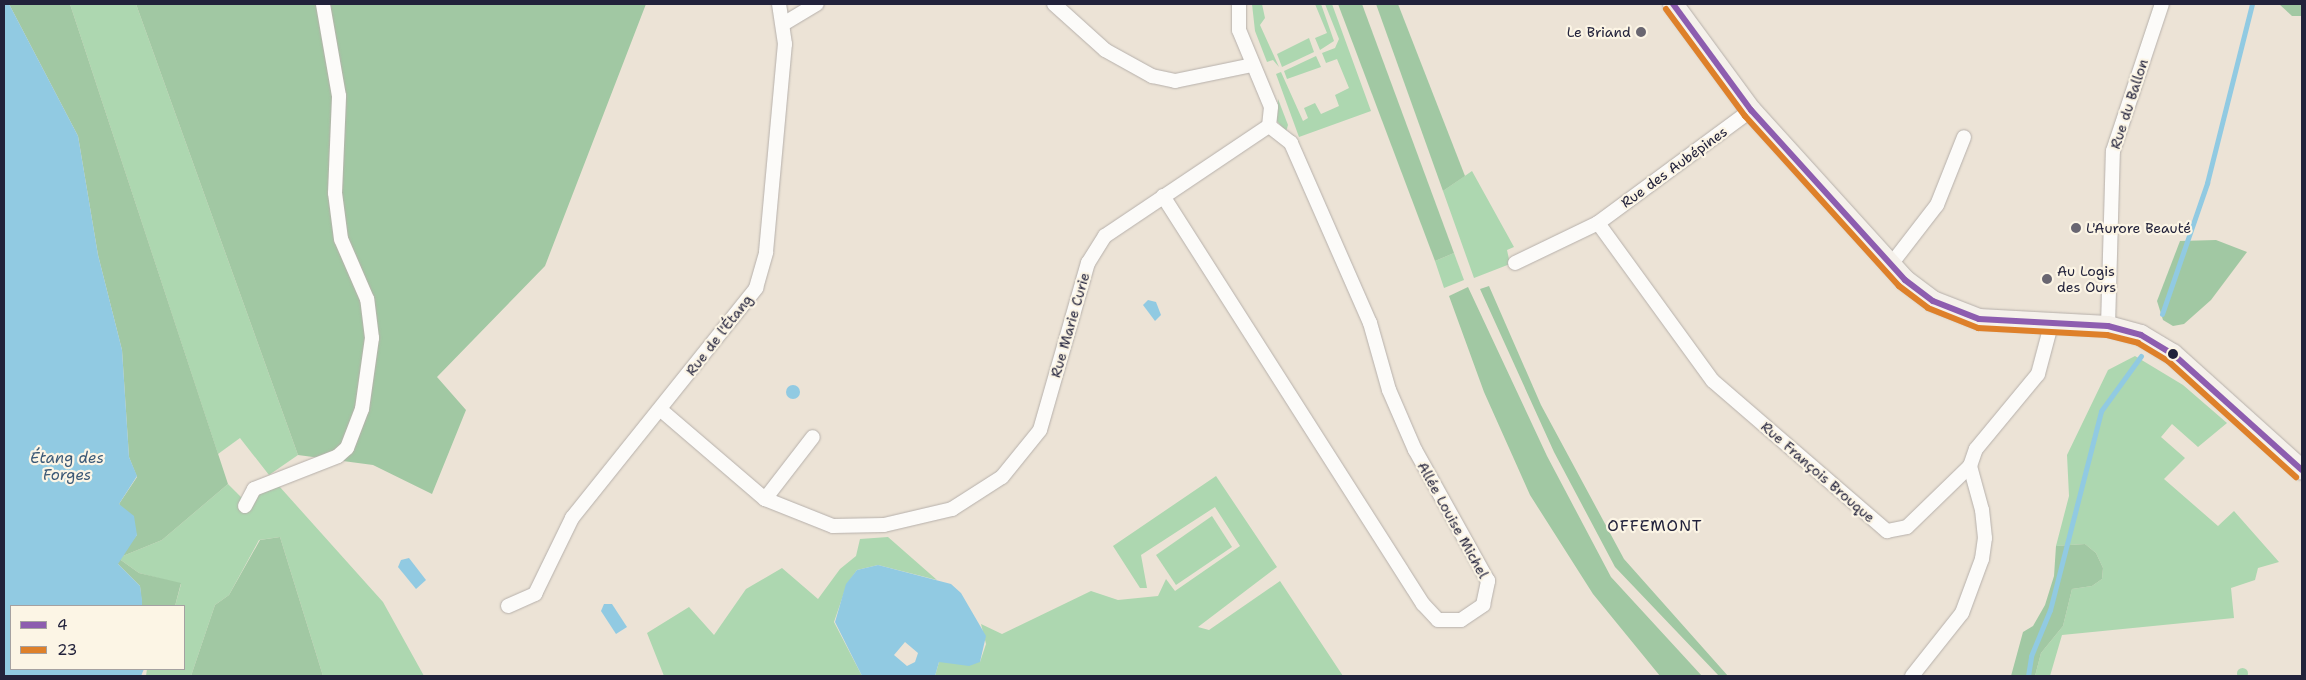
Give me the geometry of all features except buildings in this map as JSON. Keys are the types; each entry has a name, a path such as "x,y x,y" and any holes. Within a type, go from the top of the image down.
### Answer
{"street":[{"path":"245,506 254,489 285,474 320,466 347,448 365,391 372,338 367,299 341,239 335,193 339,96 322,4"},
{"name":"Rue de l'Étang","path":"508,606 535,594 572,518 756,288 766,252 785,23 779,4"},
{"path":"785,23 817,4"},
{"path":"1054,4 1105,50 1152,76 1175,81 1252,65"},
{"path":"1238,4 1239,30 1271,107 1269,126"},
{"path":"1674,4 1751,110 1889,267 1955,311 1979,319 2051,325 2108,326 2140,335 2173,354 2302,470"},
{"name":"Rue du Ballon","path":"2108,326 2113,151 2162,4"},
{"name":"Rue des Aubépines","path":"1515,264 1598,223 1751,110"},
{"name":"Rue Marie Curie","path":"660,410 765,499 833,526 884,526 952,509 1002,477 1040,430 1088,262 1105,236 1269,126"},
{"name":"Allée Louise Michel","path":"1163,196 1423,604 1438,620 1461,620 1483,605 1488,581 1415,450 1389,390 1370,323 1291,143 1269,126"},
{"path":"1889,267 1937,205 1964,137"},
{"name":"Rue François Brouque","path":"1598,223 1713,381 1887,531 1907,527 1970,466 1976,449 2038,374 2051,325"},
{"path":"765,499 813,437"},
{"path":"1912,676 1962,613 1982,559 1982,510 1970,466"}],"green space":[{"path":"9,4 70,4 228,484 162,540 118,558 137,535 119,504 137,477 129,457 122,350 98,255 78,136"},
{"path":"70,4 136,4 298,455 269,475 240,438 218,454"},
{"path":"136,4 646,4 545,266 437,377 466,410 432,494 373,465 298,455"},
{"path":"1252,4 1262,4 1265,18 1260,25 1279,67 1273,60 1267,62 1255,31"},
{"path":"1315,4 1321,4 1334,41 1320,50 1315,38 1327,33"},
{"path":"1325,4 1332,4 1371,111 1299,137 1276,74 1281,72 1303,121 1308,118 1304,108 1315,103 1321,114 1339,106 1335,95 1349,88 1337,59 1326,63 1322,53 1335,48 1339,39"},
{"path":"1338,4 1362,4 1454,253 1435,261"},
{"path":"1376,4 1398,4 1465,176 1443,191"},
{"path":"2279,4 2302,4 2302,16 2292,16"},
{"path":"1309,38 1314,52 1282,67 1277,54"},
{"path":"1316,56 1321,67 1287,79 1284,71"},
{"path":"1278,99 1288,125 1286,132 1277,121"},
{"path":"1472,171 1514,247 1507,250 1510,264 1474,278 1443,191"},
{"path":"2216,240 2247,252 2211,300 2184,324 2173,326 2163,320 2157,301 2180,241"},
{"path":"1454,253 1464,280 1444,288 1435,261"},
{"path":"1489,286 1541,405 1624,559 1728,676 1719,676 1615,567 1554,452 1480,289"},
{"path":"1468,287 1547,456 1611,577 1702,676 1660,676 1593,594 1530,495 1484,392 1449,296"},
{"path":"2135,356 2183,385 2227,423 2198,447 2172,424 2161,437 2185,458 2164,479 2218,526 2234,511 2279,562 2258,568 2255,580 2231,588 2234,618 2062,635 2050,676 2035,676 2041,653 2063,626 2072,589 2092,586 2102,579 2103,568 2096,553 2085,544 2056,546 2069,496 2067,455 2108,370"},
{"path":"1216,476 1277,567 1198,627 1209,630 1280,581 1343,676 935,676 939,662 980,662 986,644 981,624 1002,634 1091,591 1118,600 1158,596 1166,579 1175,591 1240,546 1215,507 1141,555 1147,588 1140,588 1113,546"},
{"path":"228,484 241,497 279,486 383,602 424,676 323,676 280,537 259,540 229,595 215,605 191,676 146,676 147,670 185,670 185,605 175,605 181,584 139,573 118,558 162,540"},
{"path":"1212,516 1232,547 1176,585 1156,555"},
{"path":"280,537 323,676 191,676 215,605 229,595 260,540"},
{"path":"888,537 937,580 878,565 857,570 847,584 834,622 862,676 664,676 647,633 689,607 714,635 746,589 782,568 818,599 840,569 856,556 860,539"},
{"path":"2085,544 2096,553 2103,568 2102,579 2092,586 2072,589 2063,626 2041,653 2035,676 2011,676 2023,632 2033,626 2045,605 2054,576 2056,546"},
{"path":"118,558 139,573 181,583 175,605 142,605 140,586 118,564"},
{"path":"2242,667 2248,673 2242,679 2236,673"}],"water":[{"name":"Étang des Forges","path":"4,4 9,4 78,136 98,255 122,350 129,457 137,476 119,504 134,516 137,535 118,564 140,586 142,600 142,605 10,605 10,670 144,670 141,676 4,676"},
{"path":"1148,300 1156,302 1161,315 1155,321 1143,305"},
{"path":"790,385 796,385 800,392 796,399 790,399 786,395 786,389"},
{"path":"409,558 426,580 416,589 398,567 401,560"},
{"path":"878,565 951,584 961,593 986,636 980,662 969,666 939,662 935,676 862,676 835,622 846,584 857,570","holes":["905,642 918,653 915,662 907,666 894,655"]},
{"path":"604,604 612,604 627,627 616,634 601,611"}],"waterway":[{"path":"2162,314 2207,183 2252,4"},
{"path":"2028,676 2031,656 2050,610 2101,411 2141,356"}],"transit line":[{"name":"4","path":"1673,4 1751,110 1905,280 1933,301 1979,319 2108,326 2141,335 2173,354 2302,470"},
{"name":"23","path":"1666,9 1745,116 1899,286 1928,308 1978,328 2107,335 2138,343 2168,361 2296,477"}],"place":[{"name":"Le Briand","path":"1641,32"},
{"name":"L'Aurore Beauté","path":"2076,228"},
{"name":"Au Logis des Ours","path":"2047,279"}],"district":[{"name":"OFFEMONT","path":"1655,526"}]}
